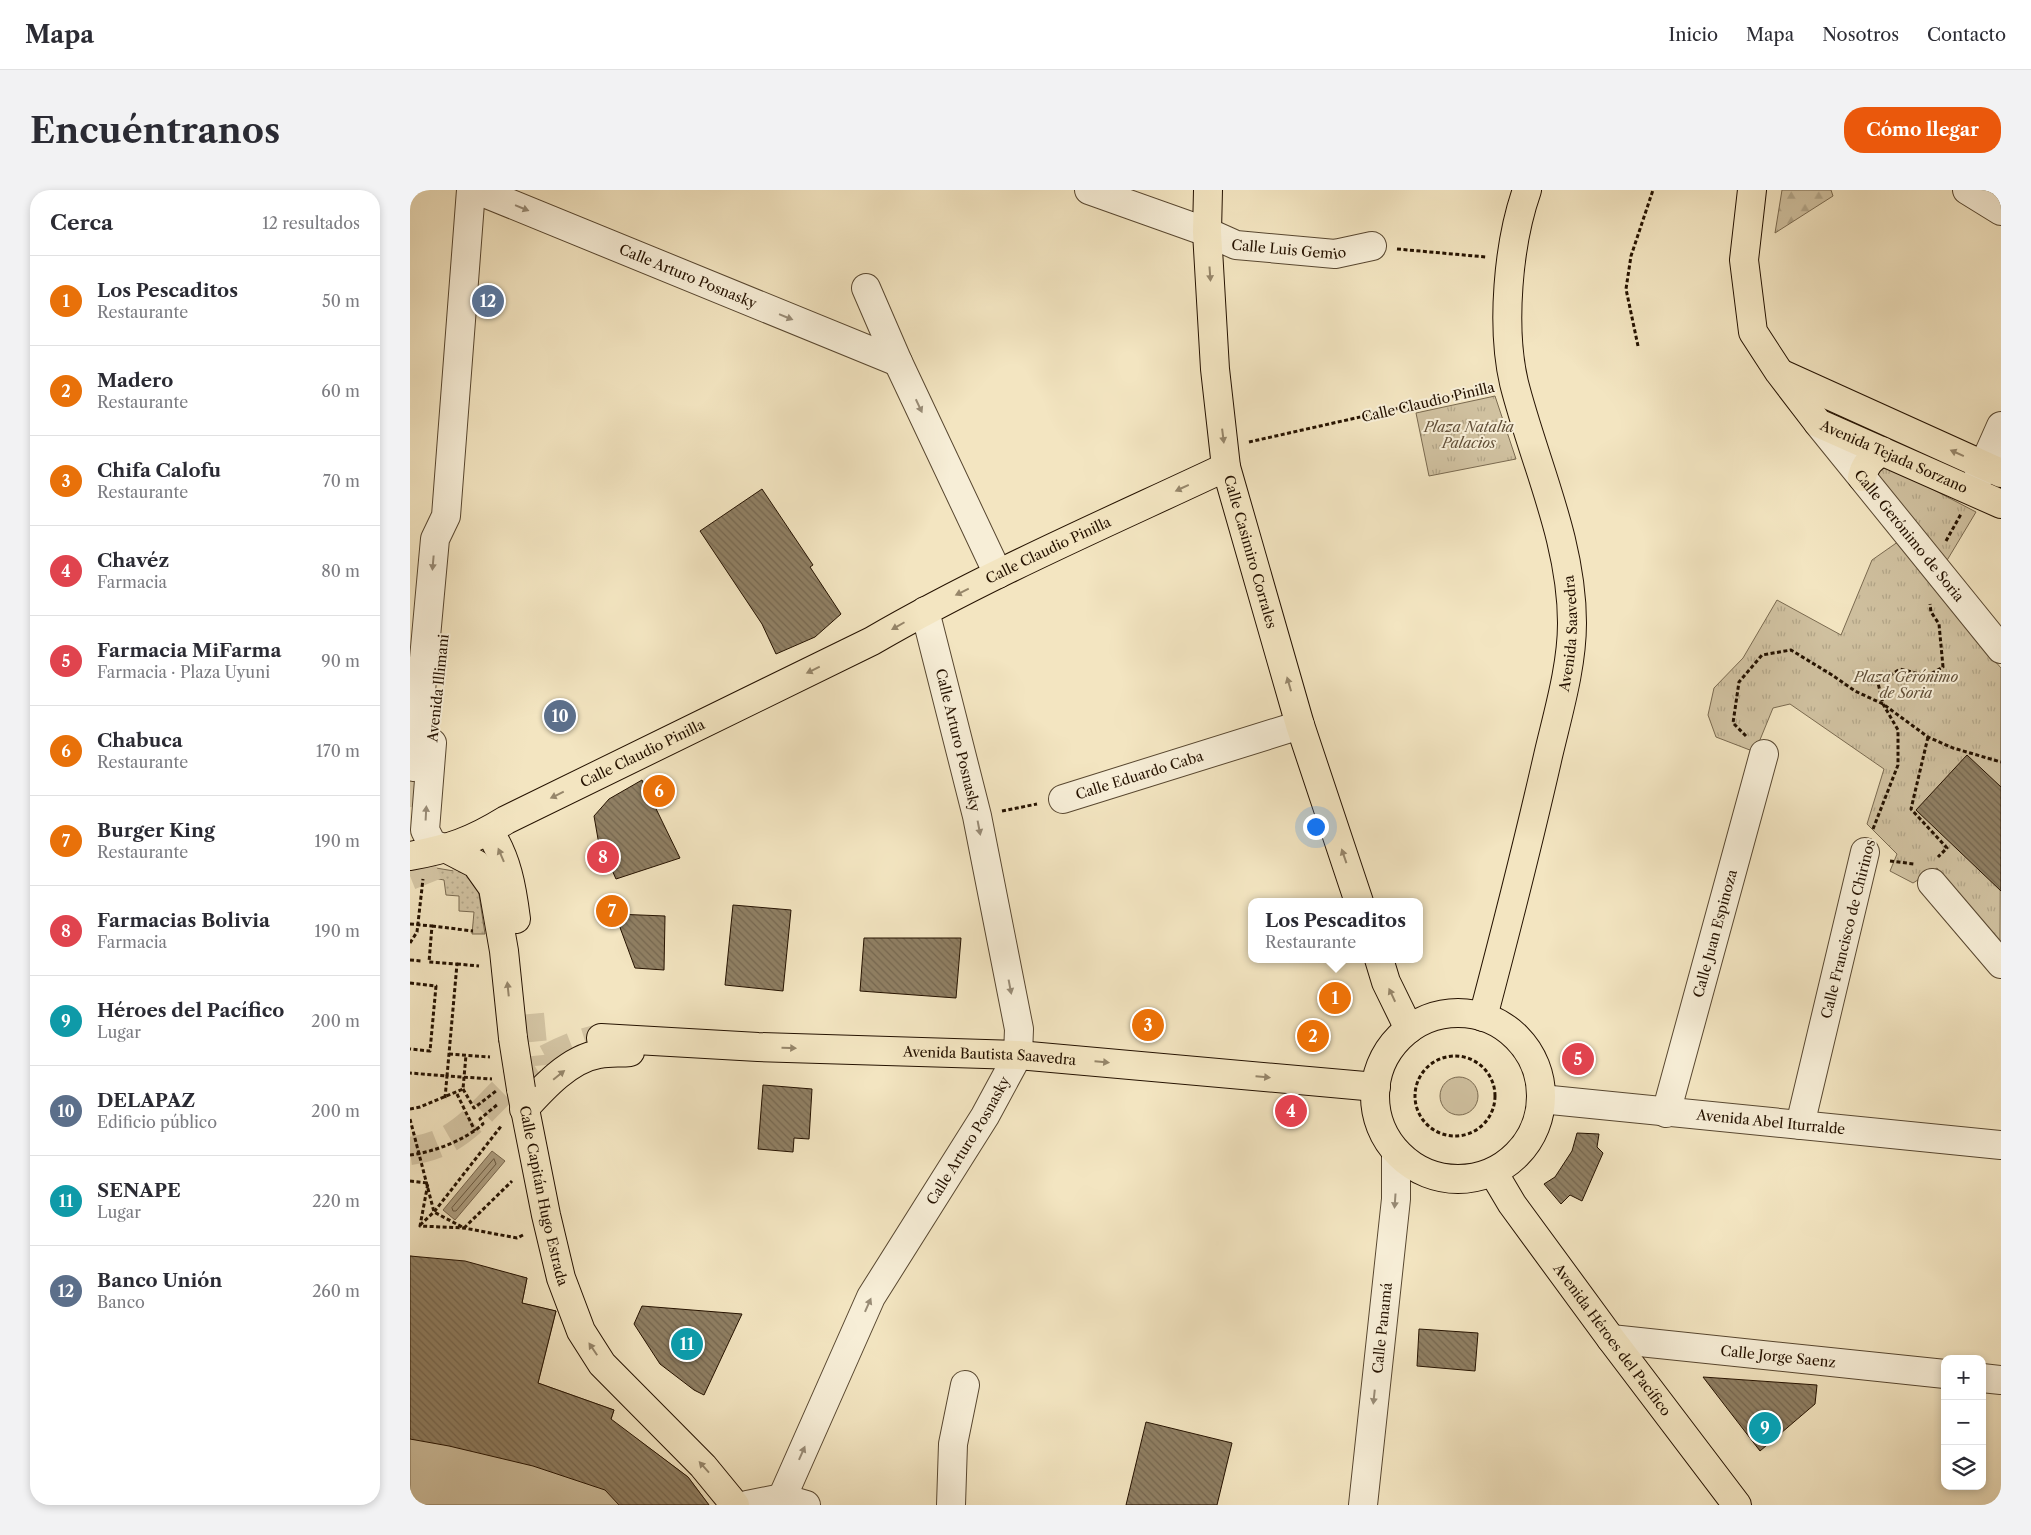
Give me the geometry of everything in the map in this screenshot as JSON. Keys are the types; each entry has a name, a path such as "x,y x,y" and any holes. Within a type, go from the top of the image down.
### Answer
{"main road":[{"name":"Calle Casimiro Corrales","path":"1208,190 1207,232 1215,369 1225,457 1300,725 1358,898"},
{"name":"Avenida Saavedra","path":"1483,1017 1528,842 1562,697 1572,623 1568,571 1546,486 1514,382 1509,340 1510,259 1517,218 1527,190"},
{"name":"Avenida Tejada Sorzano","path":"1752,190 1744,260 1753,332 1779,372 1818,423 1853,458 1882,451 2001,504"},
{"name":"Avenida Tejada Sorzano","path":"1779,372 1992,469"},
{"path":"1853,458 1857,425 1863,419 1874,415"},
{"name":"Calle Claudio Pinilla","path":"417,863 489,831 506,820 872,641 925,611 1225,457"},
{"name":"Calle Claudio Pinilla","path":"846,661 872,641"},
{"path":"489,831 503,858 511,880 530,1014"},
{"name":"Calle Capitán Hugo Estrada","path":"448,849 476,864 493,888 504,950 513,1038 517,1106 561,1278 581,1331 602,1364 703,1466 735,1505"},
{"path":"1380,963 1386,982 1409,1029"},
{"path":"1464,1013 1483,1017 1506,1028 1524,1046 1536,1069 1541,1100 1536,1123 1526,1144 1506,1164 1494,1172 1467,1179 1437,1177 1408,1163 1396,1152 1381,1127 1376,1108 1376,1087 1387,1053 1409,1029 1425,1020 1444,1014 1464,1013"},
{"name":"Avenida Bautista Saavedra","path":"601,1038 758,1047 1018,1055 1376,1087"},
{"path":"517,1106 576,1063 598,1054 642,1051 735,1058 758,1047"},
{"name":"Avenida Héroes del Pacífico","path":"1494,1172 1512,1204 1611,1339 1738,1505"}],"street":[{"name":"Avenida Illimani","path":"414,767 435,539 446,516 471,190"},
{"name":"Calle Arturo Posnasky","path":"477,190 898,362"},
{"name":"Calle Luis Gemio","path":"1089,190 1207,232 1237,229 1336,236 1372,246"},
{"path":"1967,190 2001,211"},
{"path":"866,288 898,362 998,574"},
{"path":"1972,491 1992,469 2001,426"},
{"name":"Calle Gerónimo de Soria","path":"1853,458 1933,567 2001,649"},
{"name":"Avenida Illimani","path":"446,516 454,541 430,762 425,830 432,844 448,849"},
{"name":"Calle Arturo Posnasky","path":"794,1501 871,1297 985,1116 1018,1055 1019,1029 977,816 925,611"},
{"name":"Calle Eduardo Caba","path":"1062,799 1300,725"},
{"name":"Calle Juan Espinoza","path":"1666,1113 1764,754"},
{"name":"Calle Francisco de Chirinos","path":"1800,1125 1865,852"},
{"path":"1928,869 2001,964"},
{"name":"Avenida Abel Iturralde","path":"1541,1100 2001,1145"},
{"name":"Calle Panamá","path":"1363,1505 1396,1199 1396,1152"},
{"name":"Calle Jorge Saenz","path":"1611,1339 1941,1374"},
{"path":"1986,1378 2001,1380"},
{"path":"951,1505 953,1444 965,1385"},
{"path":"748,1505 794,1501"}],"path":[{"path":"1638,346 1626,289 1632,256 1653,190"},
{"path":"1372,246 1510,259"},
{"name":"Calle Claudio Pinilla","path":"1225,457 1514,382"},
{"name":"Calle Francisco de Chirinos","path":"1865,852 1898,765 1898,730 1883,704 1878,683 1900,669 1927,676 1943,667 1939,624 1931,612 1930,593 1933,567 1972,491"},
{"path":"1764,754 1733,723 1739,682 1762,655 1791,650 1832,674 1855,691 1883,704 1928,738 1953,748 2001,762"},
{"path":"1910,865 1928,869 1947,848 1911,809 1928,738"},
{"name":"Calle Eduardo Caba","path":"977,816 1062,799"},
{"path":"410,943 418,932 417,863"},
{"path":"410,924 475,932"},
{"path":"432,926 429,962 488,967"},
{"path":"410,960 421,961"},
{"path":"445,1098 457,964"},
{"path":"410,983 436,986 430,1051 410,1049"},
{"path":"410,1154 420,1154 475,1131 483,1124 480,1119 498,1104 497,1090 474,1108 463,1089 466,1056"},
{"path":"1448,1057 1470,1059 1484,1070 1493,1084 1493,1108 1488,1119 1479,1128 1468,1134 1444,1135 1433,1130 1418,1111 1416,1087 1428,1067 1437,1061 1448,1057"},
{"path":"410,1073 493,1079"},
{"path":"410,1109 456,1094 463,1089"},
{"path":"456,1094 475,1131"},
{"path":"420,1226 434,1212 517,1106"},
{"path":"410,1119 434,1212"},
{"path":"464,1228 514,1180"},
{"path":"410,1181 428,1183"},
{"path":"420,1226 428,1183"},
{"path":"434,1212 464,1228"},
{"path":"420,1226 464,1228 517,1238 524,1234"}],"green space":[{"path":"1782,190 1831,190 1833,196 1775,233"},
{"name":"Plaza Natalia Palacios","path":"1495,396 1516,459 1429,476 1416,413"},
{"path":"1884,467 1892,468 1976,512 1943,567 1876,474"},
{"name":"Plaza Gerónimo de Soria","path":"1902,539 1967,629 2001,668 2000,944 1937,868 1913,883 1890,871 1897,854 1867,824 1884,769 1790,704 1773,708 1755,752 1716,737 1708,715 1714,688 1743,658 1777,600 1841,635 1872,560"},
{"path":"430,867 466,873 478,888 485,934 472,934 474,912 459,911 459,896 446,895 444,880 413,874"},
{"path":"1459,1077 1473,1082 1478,1096 1473,1110 1459,1115 1445,1110 1440,1096 1445,1082"},
{"path":"410,1256 527,1278 522,1303 556,1311 538,1383 614,1410 609,1426 637,1439 688,1477 709,1505 410,1505"}],"water":[{"path":"492,1151 505,1161 455,1220 443,1210"}],"building":[{"path":"762,489 813,565 810,567 841,614 815,637 776,654 762,624 700,531"},
{"path":"1967,755 2001,787 2001,891 1916,810"},
{"path":"642,780 680,858 616,879 598,839 594,816 609,799"},
{"path":"733,905 791,910 783,991 725,985"},
{"path":"615,914 665,916 664,970 635,968"},
{"path":"864,938 961,938 956,998 860,991"},
{"path":"763,1085 812,1089 809,1139 794,1138 793,1152 758,1149"},
{"path":"1577,1133 1599,1134 1597,1147 1603,1153 1582,1201 1570,1195 1561,1204 1544,1184 1555,1177 1572,1151"},
{"path":"410,1256 465,1261 527,1278 522,1303 556,1311 538,1383 614,1410 611,1419 688,1477 709,1505 619,1505 605,1490 533,1466 449,1446 410,1439"},
{"path":"642,1306 742,1314 704,1395 694,1390 660,1364 634,1324"},
{"path":"1419,1329 1478,1333 1475,1371 1417,1366"},
{"path":"1703,1377 1817,1385 1815,1404 1760,1451"},
{"path":"1146,1422 1232,1443 1217,1505 1126,1505"}],"tunnel":[{"path":"410,807 414,767"},
{"path":"410,876 475,850"},
{"path":"530,1014 535,1066"},
{"path":"410,1151 429,1147 458,1133 518,1077 546,1058 580,1043 601,1038"}],"place":[{"name":"Banco Unión","path":"488,301"},
{"name":"DELAPAZ","path":"560,716"},
{"name":"Chabuca","path":"659,791"},
{"name":"Farmacias Bolivia","path":"603,857"},
{"name":"Burger King","path":"612,911"},
{"name":"Los Pescaditos","path":"1335,998"},
{"name":"Chifa Calofu","path":"1148,1025"},
{"name":"Madero","path":"1313,1036"},
{"name":"Farmacia MiFarma","path":"1578,1059"},
{"name":"Chavéz","path":"1291,1111"},
{"name":"SENAPE","path":"687,1344"},
{"name":"Héroes del Pacífico","path":"1765,1428"}]}
